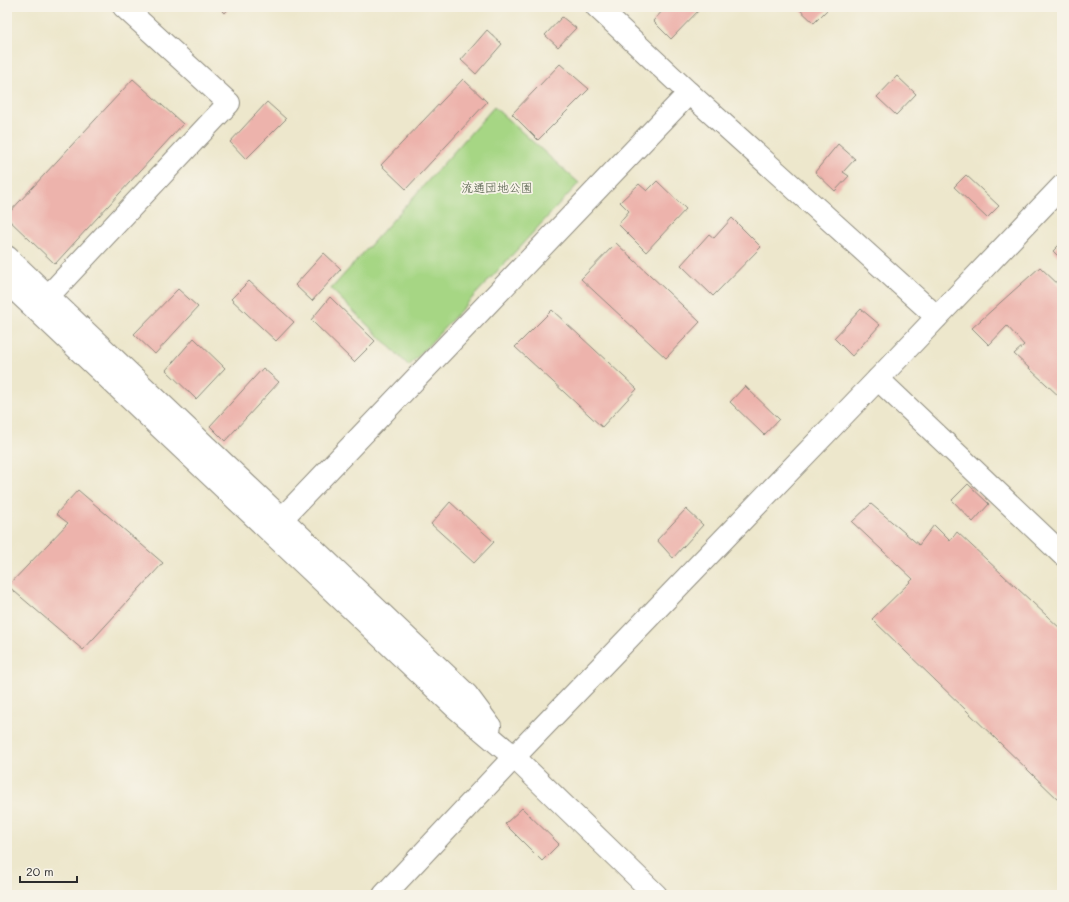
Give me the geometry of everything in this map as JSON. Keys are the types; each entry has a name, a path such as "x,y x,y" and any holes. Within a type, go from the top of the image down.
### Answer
{"street":[{"path":"42,303 230,103 124,7"},
{"path":"597,7 937,317"},
{"path":"276,525 689,92"},
{"path":"384,895 514,757 1062,186"},
{"path":"7,257 42,303 276,525 455,707 514,757 656,895"},
{"path":"7,282 42,303"},
{"path":"878,379 1062,554"}],"green space":[{"name":"流通団地公園","path":"494,107 579,183 409,366 331,289"}],"building":[{"path":"219,7 230,7 225,13"},
{"path":"666,7 702,7 671,39 653,21"},
{"path":"797,7 830,7 814,23"},
{"path":"562,17 576,28 558,47 545,35"},
{"path":"487,30 502,44 476,74 461,60"},
{"path":"560,64 589,89 538,140 512,114"},
{"path":"897,76 916,94 896,115 877,97"},
{"path":"133,79 183,124 55,264 7,218 7,215"},
{"path":"463,79 487,102 406,189 381,165"},
{"path":"267,102 286,119 246,159 230,142"},
{"path":"838,144 855,159 843,172 849,176 835,191 815,172"},
{"path":"966,175 999,206 987,218 954,187"},
{"path":"657,181 686,209 646,252 618,224 629,211 620,202 639,184 647,191"},
{"path":"732,218 761,247 713,296 681,265 709,234 714,238"},
{"path":"1062,242 1062,260 1053,251"},
{"path":"616,243 700,322 666,358 581,279"},
{"path":"324,253 341,269 312,301 295,285"},
{"path":"1040,267 1062,288 1062,399 1014,354 1024,345 1007,326 989,345 972,328"},
{"path":"249,281 294,322 276,341 231,299"},
{"path":"178,289 198,307 155,354 134,334"},
{"path":"330,297 375,341 354,362 311,320"},
{"path":"861,309 880,325 852,356 834,338"},
{"path":"552,310 637,389 602,427 515,347"},
{"path":"194,338 225,368 196,399 166,370"},
{"path":"263,368 279,382 225,441 210,426"},
{"path":"745,386 779,419 764,435 730,402"},
{"path":"968,484 989,504 973,522 952,500"},
{"path":"78,490 163,563 83,650 8,586 68,523 56,514"},
{"path":"450,502 494,542 474,563 431,524"},
{"path":"871,504 919,545 934,525 950,541 957,532 1062,630 1062,803 872,619 913,579 852,522"},
{"path":"686,509 703,525 673,558 657,540"},
{"path":"522,808 559,844 542,861 505,824"}]}
